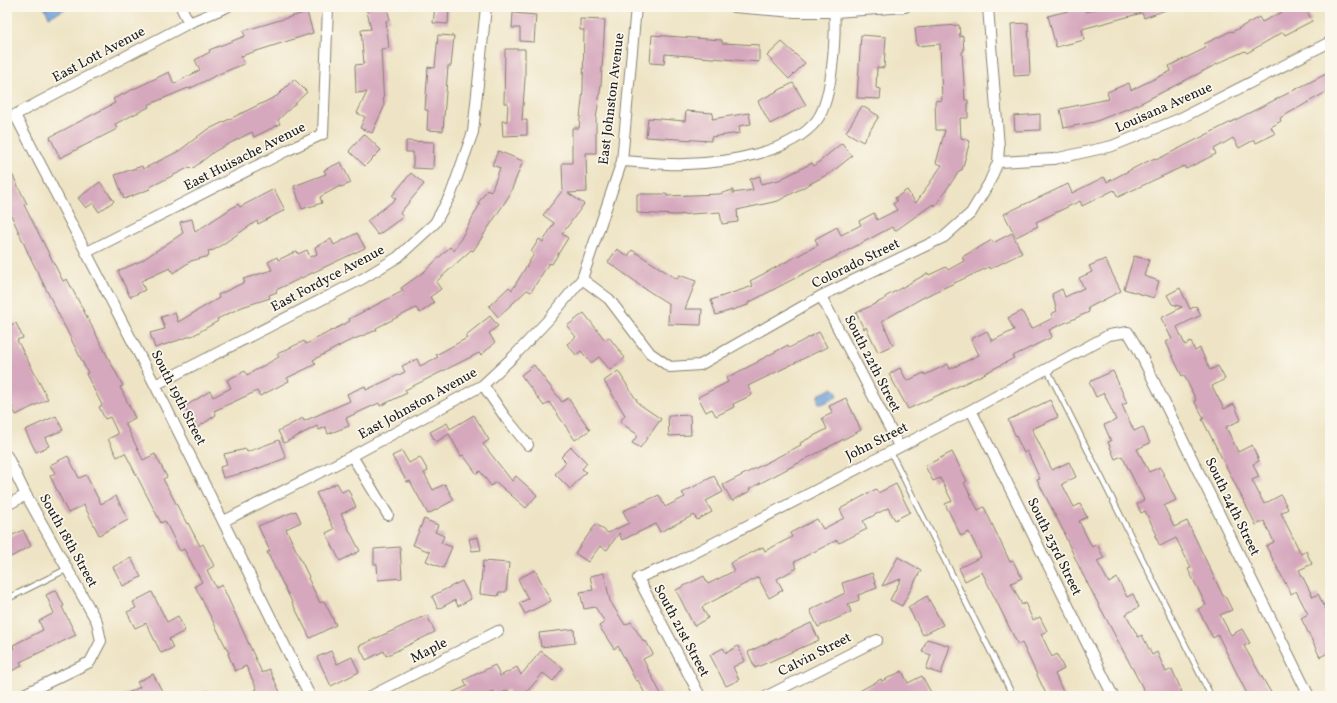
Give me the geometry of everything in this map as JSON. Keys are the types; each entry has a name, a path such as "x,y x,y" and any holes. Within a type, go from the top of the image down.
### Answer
{"street":[{"path":"181,7 189,23"},
{"name":"East Lott Avenue","path":"11,117 189,23 227,7"},
{"name":"East Huisache Avenue","path":"87,252 286,150 323,134 328,7"},
{"name":"East Fordyce Avenue","path":"155,385 362,280 398,257 435,223 451,194 473,132 486,7"},
{"name":"East Johnston Avenue","path":"224,522 352,456 484,385 544,325 582,279 622,161 636,7"},
{"path":"734,7 796,12 905,7"},
{"name":"Colorado Street","path":"582,279 609,299 650,353 670,367 700,365 821,296 944,237 971,213 989,183 998,162 999,147 988,7"},
{"path":"622,161 685,164 720,161 760,153 786,144 805,133 818,119 828,96 832,64 835,10"},
{"name":"Louisana Avenue","path":"998,162 1054,159 1112,146 1179,119 1330,42"},
{"name":"South 19th Street","path":"11,117 87,252 224,522 310,696"},
{"name":"South 22th Street","path":"821,296 894,448"},
{"name":"John Street","path":"638,578 686,557 970,410 1109,335 1128,332"},
{"name":"South 24th Street","path":"1128,332 1142,356 1309,696"},
{"path":"484,385 505,417 528,445"},
{"name":"South 23rd Street","path":"970,410 1113,696"},
{"name":"South 18th Street","path":"7,456 26,495 97,622 101,641 90,662 20,696"},
{"path":"352,456 388,515"},
{"path":"7,505 26,495"},
{"name":"South 21st Street","path":"638,578 700,696"},
{"name":"Maple","path":"371,696 498,631"},
{"name":"Calvin Street","path":"767,696 876,640"}],"lane":[{"path":"1047,369 1211,696"},
{"path":"894,448 1013,696"},
{"path":"7,599 67,569"},
{"path":"203,696 207,694 212,696"}],"water":[{"path":"44,7 69,7 49,17"},
{"path":"833,388 837,392 837,397 822,404 818,402 818,395"}],"building":[{"path":"366,7 387,7 390,20 386,21 389,48 381,49 384,107 372,133 360,128 365,117 357,113 367,92 356,93 355,65 364,64 361,30 371,29"},
{"path":"435,7 449,7 448,24 433,23"},
{"path":"1083,7 1086,12 1104,7 1171,8 1144,18 1142,13 1082,29 1084,40 1056,47 1048,16"},
{"path":"1292,7 1305,7 1312,21 1285,35 1283,32 1247,53 1245,51 1225,60 1137,105 1094,122 1064,128 1060,109 1109,99 1107,92 1129,83 1131,90 1171,71 1169,66 1206,48 1204,44 1231,31 1232,32 1259,17 1262,22"},
{"path":"307,12 313,33 241,56 244,64 219,74 189,89 188,88 148,105 149,107 115,124 117,129 60,158 50,137 115,103 113,99 169,72 174,84 200,70 195,60 210,52 209,50 245,36 243,31"},
{"path":"513,13 536,15 534,42 520,41 520,28 512,28"},
{"path":"580,19 605,20 601,85 596,119 596,153 586,153 587,192 568,193 584,204 562,234 568,238 552,264 549,263 531,292 527,290 498,317 489,306 509,287 512,290 534,254 531,252 539,239 543,242 554,223 543,215 563,190 562,163 572,163 572,128 579,128 583,90 584,30 580,30"},
{"path":"1028,23 1030,75 1014,76 1011,24"},
{"path":"959,25 960,37 963,36 964,51 962,52 965,100 968,100 968,118 960,118 961,138 970,141 962,170 960,170 935,206 933,204 895,231 892,227 748,303 748,305 716,315 711,300 753,286 750,281 818,245 815,239 837,227 841,235 861,225 859,221 874,213 877,220 897,210 893,204 897,201 895,198 907,190 916,203 942,165 936,163 945,130 936,130 935,101 942,100 940,44 917,46 915,28"},
{"path":"438,35 454,36 451,66 448,66 443,131 427,130 428,110 425,110 428,67 435,68"},
{"path":"652,35 722,40 722,43 759,45 759,62 665,54 664,64 650,63"},
{"path":"861,35 886,37 884,68 877,67 876,88 881,89 880,99 857,98"},
{"path":"782,42 805,63 789,79 767,56"},
{"path":"505,49 525,49 525,79 522,120 527,120 527,135 503,136 502,121 507,121 508,103 504,103"},
{"path":"1330,72 1330,90 1280,118 1281,121 1271,127 1275,134 1256,143 1254,140 1239,148 1233,138 1214,149 1216,154 1186,169 1184,166 1118,197 1114,190 1082,206 1080,201 1036,222 1038,226 1016,237 1004,214 1068,184 1072,193 1104,177 1107,182 1155,158 1156,160"},
{"path":"294,79 307,92 278,120 280,124 254,137 252,132 215,151 192,169 190,167 150,187 150,189 124,199 115,175 142,166 143,169 179,151 205,131 277,96"},
{"path":"793,83 806,105 770,124 758,101"},
{"path":"862,106 879,116 863,142 846,132"},
{"path":"686,111 713,113 712,119 749,113 751,124 739,126 740,133 711,137 711,141 646,137 648,118 685,121"},
{"path":"1040,114 1040,130 1015,131 1014,116"},
{"path":"364,134 381,150 365,166 349,151"},
{"path":"406,141 434,142 433,169 413,168 413,152 406,152"},
{"path":"842,143 852,156 832,172 778,201 737,210 738,222 722,224 720,212 676,215 637,213 637,194 667,194 667,196 719,194 733,190 733,193 753,190 750,179 760,176 761,184 779,180 812,163 814,166"},
{"path":"498,151 523,161 509,196 473,251 471,250 436,282 441,289 430,297 434,303 420,313 416,308 376,328 377,330 347,342 313,360 316,364 287,378 289,381 260,396 257,391 214,411 216,415 197,428 184,407 210,391 213,397 231,388 227,380 245,371 247,375 279,357 277,354 304,341 306,344 350,321 349,319 403,291 401,288 425,271 450,247 454,251 480,204 478,203 488,189 491,192 500,168 492,165"},
{"path":"341,162 351,183 341,187 340,186 320,197 322,203 302,209 294,186 326,174 324,170"},
{"path":"7,164 27,204 24,205 63,281 67,279 123,386 120,387 135,418 125,423 143,460 155,454 167,477 163,479 187,524 188,523 200,546 203,544 214,566 207,570 216,588 222,585 262,673 269,669 282,696 243,696 257,689 246,666 235,671 228,654 229,653 195,586 202,582 184,549 180,551 165,521 161,523 125,453 117,457 108,439 118,434 110,417 105,419 99,407 102,405 86,374 88,373 29,255 7,206"},
{"path":"411,173 424,184 400,213 403,217 378,235 367,221 396,199 392,196"},
{"path":"100,182 114,201 99,212 93,203 86,208 78,198"},
{"path":"274,189 285,210 258,224 257,221 214,250 208,251 209,256 191,261 173,273 170,268 141,281 145,290 130,297 118,271 141,261 183,233 180,222 192,219 195,232 238,204 240,207"},
{"path":"357,233 365,248 276,290 277,292 269,295 270,298 242,307 217,319 218,321 194,335 155,348 150,333 165,329 161,317 175,313 178,322 219,298 218,295 245,282 243,279 272,270 268,262 277,257 278,260 297,251 298,254 307,250 310,257 317,254 315,247 331,239 334,245"},
{"path":"1012,233 1022,253 990,269 989,267 924,297 882,321 893,345 878,352 866,327 864,329 856,313 885,299 885,297 928,273 929,275 946,267 948,270 964,261 962,257 992,240 993,243"},
{"path":"617,249 628,256 632,250 677,279 679,275 696,281 685,309 702,309 701,325 668,324 669,304 636,283 608,262"},
{"path":"1134,256 1149,260 1144,276 1159,281 1154,298 1124,289"},
{"path":"1105,259 1121,291 1088,308 1089,312 1049,330 1052,337 1013,356 1014,358 978,377 908,409 889,374 900,368 907,381 924,373 925,375 948,364 950,369 979,355 971,339 987,331 992,341 1014,330 1008,318 1022,311 1031,329 1053,318 1051,314 1057,311 1052,294 1062,289 1065,297 1084,288 1079,278 1092,272 1089,266"},
{"path":"1180,288 1190,309 1196,306 1201,315 1177,327 1185,345 1191,342 1195,351 1200,348 1210,370 1218,366 1225,379 1212,386 1224,409 1234,404 1241,420 1226,427 1238,452 1252,445 1259,461 1253,464 1259,477 1252,480 1264,504 1281,495 1288,509 1281,513 1301,554 1306,551 1312,564 1299,570 1313,597 1318,594 1330,617 1330,652 1320,657 1301,618 1308,614 1296,591 1291,594 1266,546 1274,542 1264,521 1256,525 1202,419 1204,418 1194,401 1196,400 1184,375 1182,376 1166,342 1172,339 1161,318 1182,307 1172,304 1167,295"},
{"path":"584,313 605,340 609,337 625,358 610,370 599,357 591,363 581,351 576,355 567,344 576,337 567,326"},
{"path":"490,316 498,326 489,333 495,343 481,355 479,353 405,390 407,393 380,406 379,403 346,418 349,426 328,434 326,427 319,430 317,426 284,443 278,431 303,418 304,421 350,401 347,394 365,386 366,390 405,372 402,366 417,359 420,366 438,357 436,355 467,338 465,336"},
{"path":"7,320 10,325 16,323 23,338 17,340 48,399 16,415 7,396"},
{"path":"819,332 827,347 748,386 752,395 733,404 734,407 716,416 712,409 706,412 698,397 728,382 726,378 788,345 789,348"},
{"path":"534,365 562,402 568,398 590,430 575,440 549,402 544,406 521,375"},
{"path":"618,371 639,404 661,419 640,448 632,443 638,435 620,422 625,415 604,381"},
{"path":"1113,371 1127,403 1122,405 1134,431 1143,427 1150,443 1137,449 1149,472 1160,467 1176,500 1164,506 1174,527 1187,521 1223,596 1225,596 1232,610 1220,615 1231,635 1242,629 1250,643 1244,646 1273,696 1248,696 1218,635 1213,638 1198,609 1206,605 1188,569 1191,568 1176,538 1160,546 1155,536 1157,535 1145,511 1141,513 1137,504 1144,500 1122,456 1115,459 1108,442 1111,441 1104,425 1116,420 1104,393 1096,397 1089,382"},
{"path":"846,398 861,430 749,489 750,491 732,501 723,485 801,445 800,443 827,429 822,418 833,413 829,406"},
{"path":"1050,400 1058,417 1032,429 1052,470 1069,462 1076,477 1062,484 1074,507 1080,504 1087,517 1079,521 1092,547 1097,544 1104,558 1097,561 1109,583 1117,578 1127,597 1133,594 1139,607 1126,614 1138,637 1142,635 1152,655 1157,652 1166,672 1172,669 1182,692 1174,696 1147,696 1082,573 1065,534 1037,480 1040,479 1027,451 1024,453 1008,420"},
{"path":"474,415 489,440 483,444 512,481 516,476 537,495 526,508 496,482 491,486 480,471 477,474 463,455 461,456 449,434 436,442 430,432 447,423 450,429"},
{"path":"690,415 691,435 669,436 668,416"},
{"path":"56,416 63,430 45,438 49,446 36,452 25,430"},
{"path":"279,440 286,458 251,471 223,478 220,467 227,465 224,454 246,449 247,452"},
{"path":"571,447 587,463 582,469 586,472 570,489 555,474 566,462 561,457"},
{"path":"402,451 409,463 420,457 428,471 424,473 433,490 445,484 454,500 428,514 410,481 407,482 392,456"},
{"path":"952,452 967,481 964,483 978,510 984,507 1010,562 1013,561 1022,578 1011,583 1022,605 1025,603 1033,620 1040,617 1047,631 1041,634 1052,657 1057,654 1064,669 1055,674 1065,696 1047,696 1022,643 1018,645 982,572 965,581 959,568 981,557 969,532 961,536 945,504 952,501 940,478 933,481 925,466"},
{"path":"68,456 79,478 86,475 101,504 116,496 128,520 99,535 84,505 68,513 50,476 55,473 50,465"},
{"path":"714,476 723,492 706,501 712,512 697,520 694,515 660,532 656,524 622,540 619,533 607,550 600,546 588,562 575,553 596,524 608,533 629,523 623,511 659,495 665,507 685,497 682,493"},
{"path":"337,483 342,492 348,489 356,507 341,514 360,551 340,561 326,533 334,529 316,493"},
{"path":"896,484 910,512 895,520 888,508 863,521 867,529 839,543 837,540 794,562 797,568 777,579 783,590 769,598 758,577 702,607 708,618 694,626 676,590 704,576 708,584 734,571 730,563 763,547 765,551 792,537 790,533 817,519 823,529 844,518 840,509 876,489 878,493"},
{"path":"296,511 301,522 286,529 320,603 324,601 336,625 310,638 267,552 270,551 258,526"},
{"path":"424,519 438,525 435,532 444,536 441,543 452,547 443,568 426,561 430,552 413,545"},
{"path":"23,530 31,546 7,559 7,538"},
{"path":"478,537 481,550 472,551 469,539"},
{"path":"400,547 402,578 378,580 377,564 374,564 374,549"},
{"path":"898,557 921,570 902,606 890,600 901,579 882,586"},
{"path":"131,558 141,577 123,586 113,567"},
{"path":"483,561 509,563 506,592 499,592 498,596 480,594"},
{"path":"535,570 551,601 525,614 519,603 528,599 518,579"},
{"path":"604,573 610,601 625,625 631,622 644,642 646,641 653,654 643,659 662,696 646,696 638,680 636,681 618,646 614,649 599,626 605,622 595,607 584,609 580,592 593,590 590,576"},
{"path":"872,573 877,588 858,595 859,600 848,604 851,612 818,627 810,610 845,593 842,583"},
{"path":"462,581 471,599 458,606 455,600 438,609 432,596"},
{"path":"56,590 64,606 62,607 76,635 20,662 22,666 7,673 7,652 14,648 13,645 43,630 39,621 54,613 46,595"},
{"path":"152,592 167,622 178,616 185,631 169,639 173,648 161,653 146,623 135,628 127,612 136,608 133,602"},
{"path":"927,596 943,625 923,635 908,607"},
{"path":"427,615 435,632 386,656 384,651 366,660 359,646"},
{"path":"811,623 819,640 755,668 748,652"},
{"path":"574,629 575,643 541,647 539,633"},
{"path":"927,639 950,646 941,674 926,669 931,655 922,652"},
{"path":"738,646 745,661 733,667 739,680 726,686 710,655 723,648 726,653"},
{"path":"331,651 337,664 352,657 359,672 331,686 317,657"},
{"path":"541,651 563,668 553,681 543,673 526,693 520,696 511,696 508,690 496,696 494,691 484,696 445,696 467,686 464,680 495,665 500,676 517,667 521,675"},
{"path":"902,671 908,683 922,676 933,696 851,696 881,679 882,681"},
{"path":"153,674 162,691 152,696 122,696 140,687 137,682"}]}
